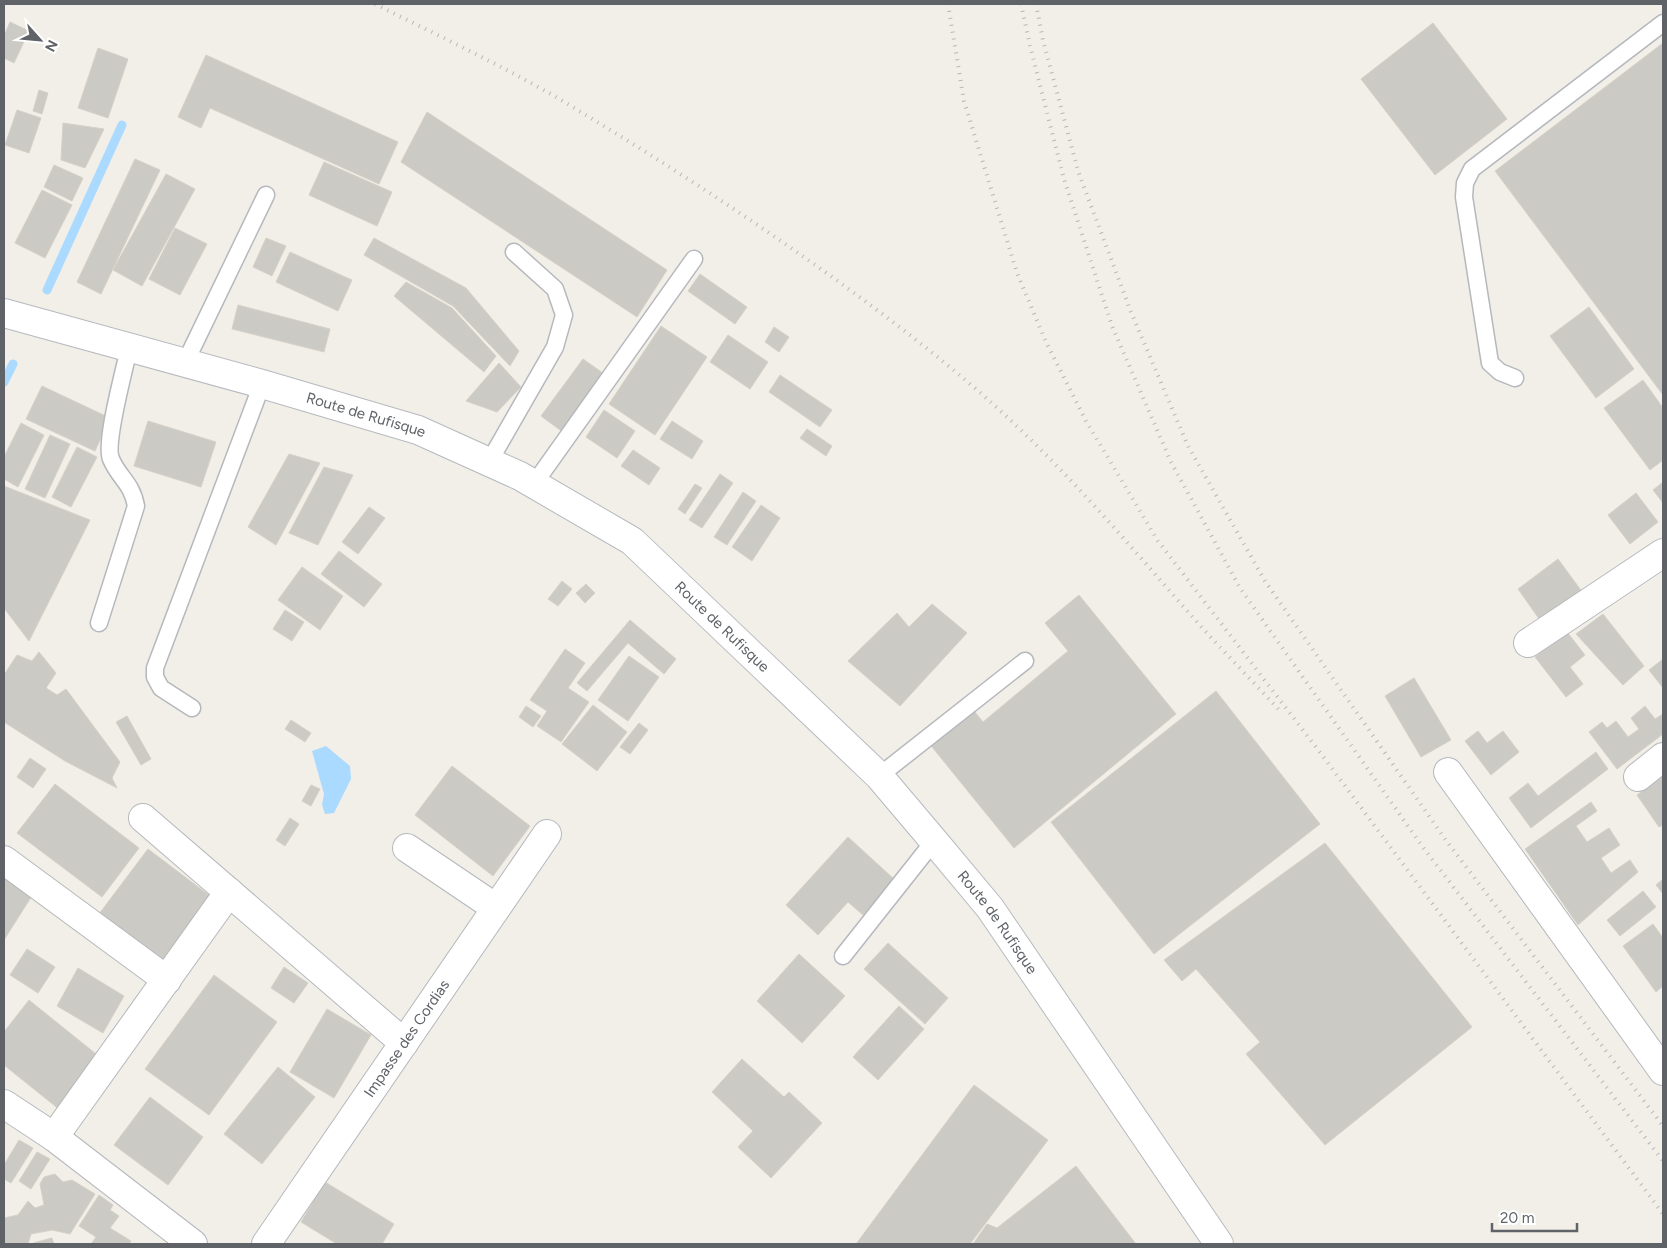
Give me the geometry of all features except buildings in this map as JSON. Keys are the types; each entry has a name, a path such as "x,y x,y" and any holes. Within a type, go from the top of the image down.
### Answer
{"street":[{"name":"Route de Rufisque","path":"9,315 262,384 418,430 520,476 632,540 879,776 990,908 1219,1244"},
{"path":"1528,643 1663,553"},
{"path":"1638,777 1663,757"},
{"path":"1448,772 1663,1071"},
{"path":"143,818 404,1043"},
{"name":"Impasse des Cordias","path":"266,1244 547,834"},
{"path":"406,848 496,908"},
{"path":"4,860 167,980"},
{"path":"54,1138 229,892"},
{"path":"4,1104 54,1138 193,1244"}],"lane":[{"path":"1515,378 1500,372 1490,363 1464,197 1465,183 1472,169 1663,23"},
{"path":"185,363 266,195"},
{"path":"489,462 555,347 564,315 555,289 514,252"},
{"path":"534,484 694,259"},
{"path":"99,623 136,506 134,493 110,458 110,435 129,348"},
{"path":"192,708 161,688 155,677 155,668 262,384"},
{"path":"879,776 1025,661"},
{"path":"843,956 934,841"}],"water":[{"path":"326,746 350,766 351,779 334,813 325,814 322,805 324,794 312,751"}],"waterway":[{"path":"47,290 122,125"},
{"path":"4,382 13,364"}],"railway":[{"path":"375,4 469,50 561,100 632,143 771,234 913,337 983,395 1051,460 1205,631 1281,712"},
{"path":"948,4 964,101 1017,273 1046,342 1086,421 1158,541 1322,755 1663,1214"},
{"path":"1021,4 1064,179 1112,326 1171,462 1240,588 1422,846 1663,1161"},
{"path":"1036,4 1043,40 1078,171 1131,312 1188,446 1265,581 1445,839 1663,1126"}]}
